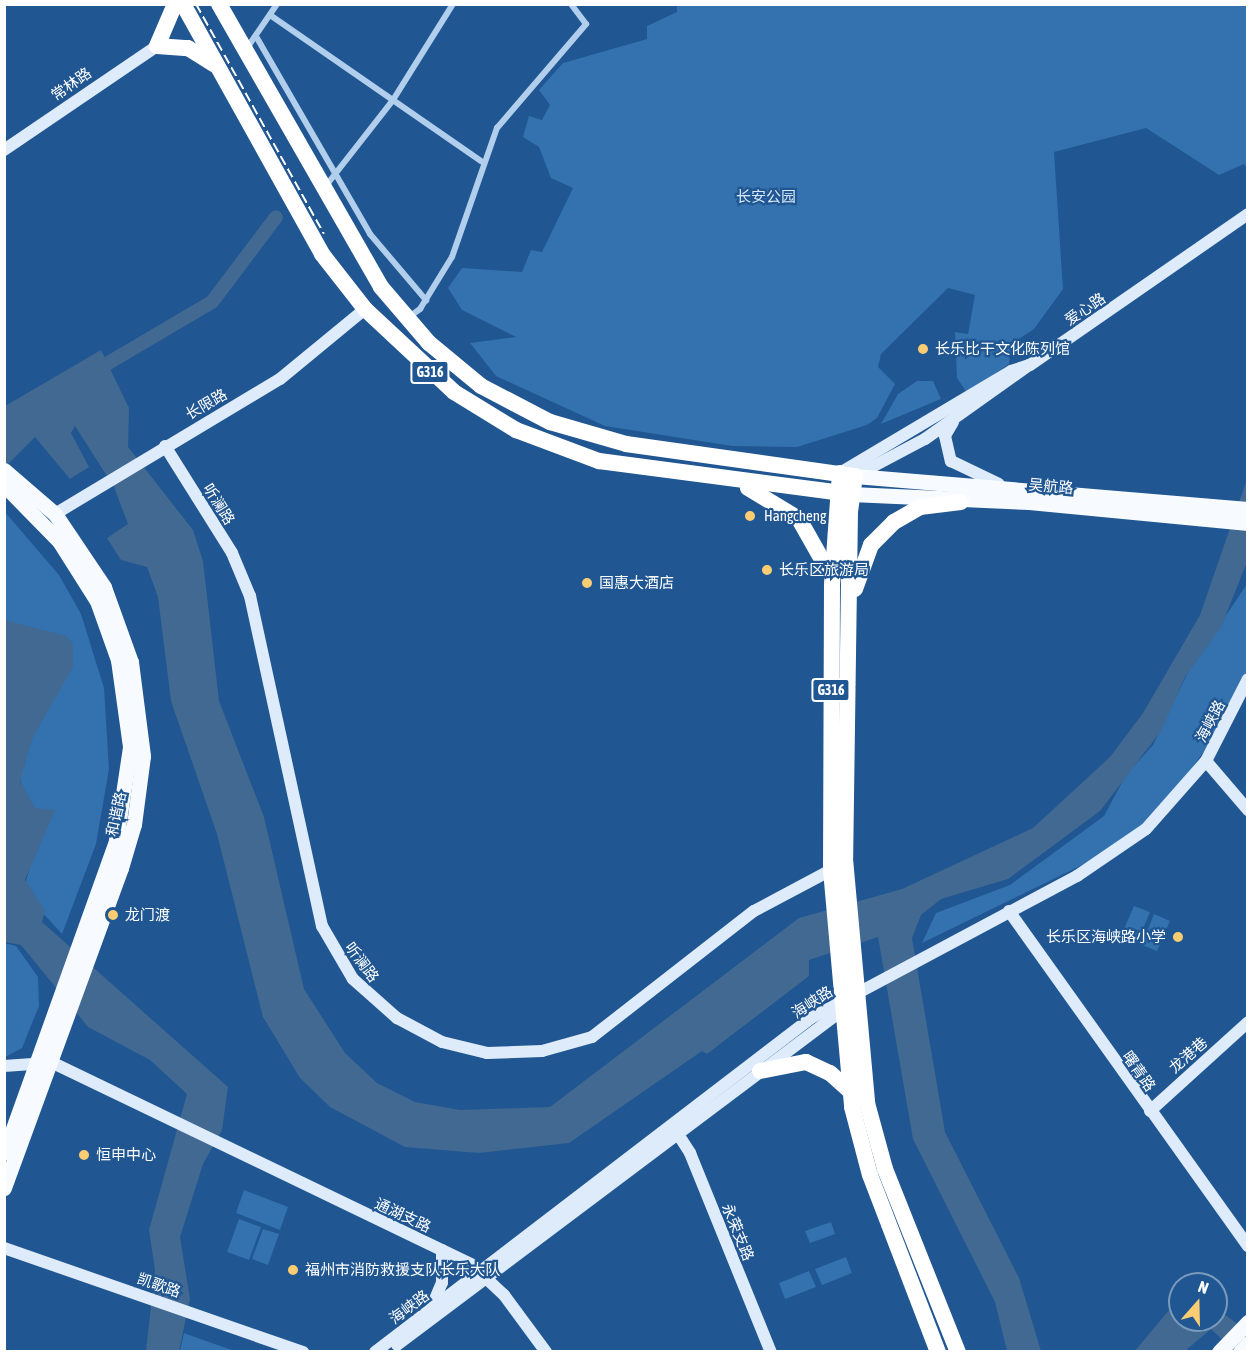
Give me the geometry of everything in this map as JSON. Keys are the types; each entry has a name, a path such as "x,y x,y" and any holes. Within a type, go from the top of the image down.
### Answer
{"highway":[{"path":"175,4 157,46 188,48 218,67"},
{"name":"G316","path":"183,4 322,254 365,309 454,392 516,430 628,468 785,488 844,493"},
{"name":"G316","path":"219,4 251,44 322,189 406,319 481,386 550,422 668,453 848,475 832,584 831,870 841,904"},
{"path":"785,488 793,478 786,467"},
{"path":"737,482 799,519 822,550 832,584"},
{"name":"G316","path":"844,493 849,610 841,904 849,1001 871,1125 958,1352"},
{"path":"849,610 864,557 878,535 920,507 961,502"},
{"name":"G316","path":"849,1001 850,1091 870,1175 939,1352"},
{"path":"760,1071 806,1062 830,1073 850,1091"}],"main road":[{"name":"吴航路","path":"848,475 925,484 1012,488 1236,513 1248,523"},
{"name":"和谐路","path":"4,1153 47,1061 88,963 134,824 141,721 131,662 104,587 55,514 6,476"},
{"name":"和谐路","path":"4,1188 47,1061 56,1008 122,822 130,747 126,696 114,644 88,584 42,519 6,476"},
{"path":"924,500 917,489 925,484"},
{"name":"吴航路","path":"844,493 961,502 1029,502 1236,513"},
{"path":"1220,1350 1248,1322"},
{"path":"1240,1352 1248,1343"}],"street":[{"path":"322,189 337,177 393,100 453,4"},
{"path":"406,319 426,300 452,257 481,161 496,128 586,24 571,4"},
{"path":"274,6 251,44 387,259 426,300"},
{"path":"270,15 481,161"},
{"name":"常林路","path":"4,150 157,46"},
{"name":"爱心路","path":"848,475 1011,371 1030,364 1248,214"},
{"name":"长限路","path":"55,514 108,479 280,379 365,309"},
{"path":"848,475 957,418 1030,364"},
{"path":"957,418 945,436 951,461 978,478 1012,488"},
{"name":"听澜路","path":"165,446 232,553 250,596 322,926 353,979 397,1018 442,1042 487,1053 542,1051 592,1037 754,911 831,870"},
{"name":"海峡路","path":"1208,762 1248,679"},
{"name":"海峡路","path":"389,1352 483,1275 849,1001 878,983 1011,914 1077,876 1146,829 1208,762 1248,693"},
{"path":"1208,762 1248,810"},
{"name":"曙青路","path":"1011,914 1248,1246"},
{"name":"海峡路","path":"676,1130 760,1071 849,1001"},
{"name":"龙港巷","path":"1150,1111 1248,1022"},
{"path":"4,1066 47,1061"},
{"name":"通湖支路","path":"47,1061 442,1250 483,1275 546,1352"},
{"name":"永荣支路","path":"676,1130 771,1352"},
{"name":"凯歌路","path":"4,1248 193,1317 303,1352"},
{"path":"429,1311 440,1290 442,1250"},
{"name":"凯歌路","path":"4,1255 150,1302"},
{"name":"海峡路","path":"375,1352 429,1311 483,1275"},
{"name":"凯歌路","path":"193,1317 278,1352"}],"green space":[{"name":"长安公园","path":"677,5 1247,5 1247,168 1244,164 1219,175 1146,128 1054,152 1063,289 1034,329 1011,344 1009,364 967,393 957,378 955,332 968,334 975,295 948,288 881,354 878,367 895,384 877,418 867,425 797,447 732,446 605,426 496,376 470,343 516,337 462,310 448,288 462,268 522,272 531,250 542,252 573,188 551,178 539,147 523,137 529,116 542,120 550,105 539,90 563,63 647,39 647,26 677,12"},
{"path":"917,381 933,381 941,399 881,424 898,394"},
{"path":"5,512 59,575 81,614 104,688 109,769 96,844 62,934 23,891 40,834 18,774 5,621"},
{"path":"1247,584 1247,671 1217,733 1180,785 1139,830 1082,865 922,943 936,913 1010,885 1104,816 1126,775 1153,745 1188,672"},
{"path":"1134,906 1150,912 1137,943 1121,936"},
{"path":"1154,914 1170,921 1157,951 1142,945"},
{"path":"4,943 16,946 38,977 39,1006 22,1048 5,1057"},
{"path":"244,1190 288,1207 280,1230 236,1213"},
{"path":"239,1219 261,1227 249,1260 227,1252"},
{"path":"831,1222 835,1234 810,1243 805,1231"},
{"path":"263,1229 279,1234 268,1265 252,1259"},
{"path":"846,1257 852,1273 822,1285 815,1269"},
{"path":"809,1271 816,1287 785,1299 779,1283"},
{"path":"184,1333 203,1340 235,1351 180,1351"}],"shaded area":[{"path":"101,350 129,408 128,447 193,530 203,561 219,701 264,817 304,989 345,1053 377,1083 415,1102 460,1110 550,1107 799,918 902,889 1033,828 1110,757 1143,713 1200,615 1247,479 1247,562 1221,627 1185,677 1161,731 1100,811 1008,879 941,899 921,915 912,938 945,1132 1019,1278 1041,1351 1007,1351 995,1302 913,1139 878,937 809,960 809,976 707,1054 702,1051 569,1143 479,1153 405,1147 330,1107 300,1078 263,1017 217,834 171,701 158,597 147,567 121,560 107,538 128,524 114,487 75,426 71,433 89,467 70,479 35,437 5,467 5,406"},
{"path":"4,620 66,636 73,644 73,667 33,737 20,781 35,808 55,810 25,880 45,911 42,922 228,1087 222,1130 203,1164 180,1237 190,1299 179,1351 146,1351 155,1270 149,1230 187,1094 150,1060 88,1027 21,945 5,942"},
{"path":"1168,1311 1168,1332 1207,1332 1185,1351 1134,1352"},
{"path":"1228,1317 1247,1331 1247,1351 1234,1351 1214,1332 1228,1332"}],"waterway":[{"path":"93,372 212,302 276,217"}],"railway":[{"path":"196,4 324,234"}],"place":[{"name":"长乐比干文化陈列馆","path":"923,349"},
{"name":"Hangcheng","path":"750,516"},
{"name":"长乐区旅游局","path":"767,570"},
{"name":"国惠大酒店","path":"587,583"},
{"name":"龙门渡","path":"113,915"},
{"name":"长乐区海峡路小学","path":"1178,937"},
{"name":"恒申中心","path":"84,1155"},
{"name":"福州市消防救援支队长乐大队","path":"293,1270"}]}
